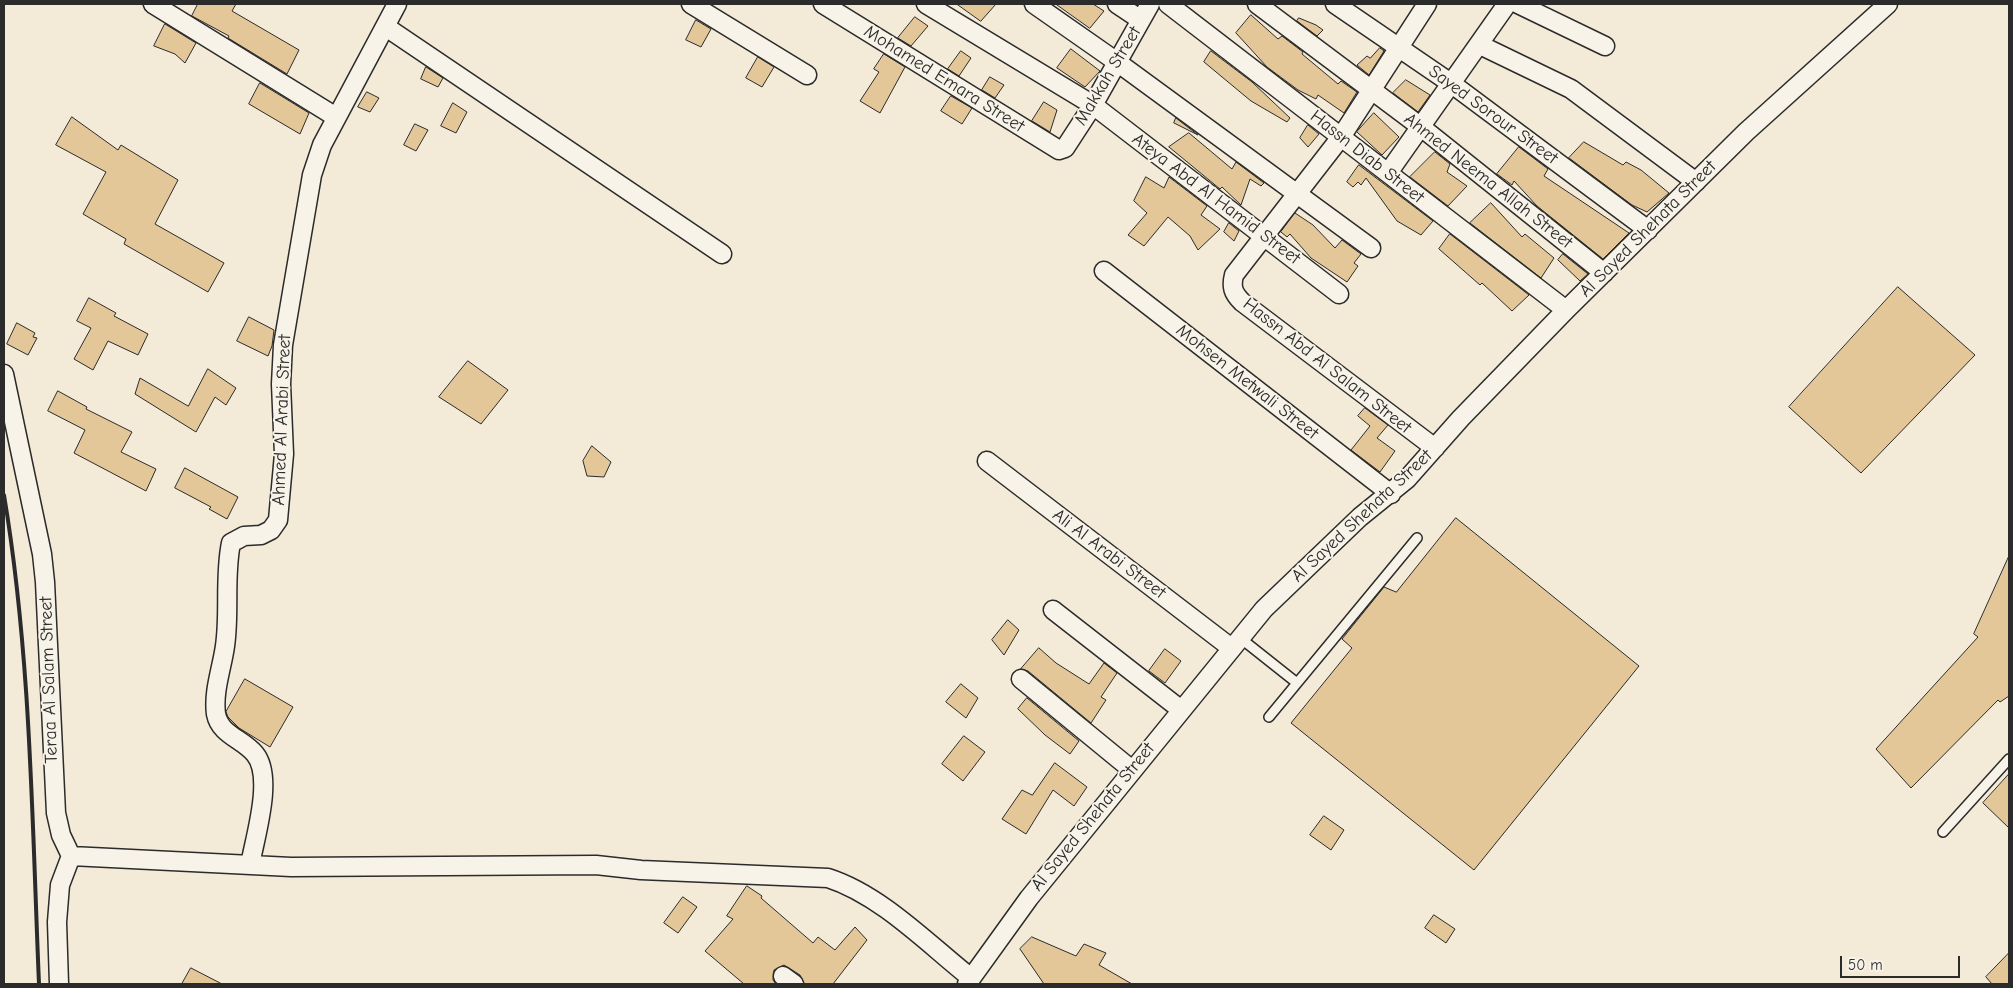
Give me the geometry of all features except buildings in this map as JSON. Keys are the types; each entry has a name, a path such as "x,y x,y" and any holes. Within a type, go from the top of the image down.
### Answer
{"street":[{"path":"154,4 336,117"},
{"name":"Ahmed Al Arabi Street","path":"250,865 264,780 262,764 254,752 224,729 216,716 218,676 226,632 228,558 232,543 244,536 261,535 271,530 278,520 284,454 281,384 288,306 312,176 322,145 397,4"},
{"path":"691,4 807,75"},
{"name":"Mohamed Emara Street","path":"824,4 844,9 1056,150 1065,148"},
{"name":"Ateya Abd Al Hamid Street","path":"926,4 1093,105 1339,294"},
{"path":"1034,4 1117,62 1371,248"},
{"path":"1117,4 1141,20"},
{"name":"Makkah Street","path":"1065,148 1093,105 1150,4"},
{"name":"Hassn Diab Street","path":"1168,4 1566,310"},
{"name":"Ahmed Neema Allah Street","path":"1257,4 1421,127 1604,273"},
{"name":"Sayed Sorour Street","path":"1335,4 1452,84 1648,230"},
{"path":"1264,236 1341,137 1427,4"},
{"path":"1388,174 1507,4"},
{"path":"1518,4 1605,46"},
{"name":"Al Sayed Shehata Street","path":"969,981 1029,898 1180,709 1264,609 1360,517 1391,494 1461,418 1566,310 1746,132 1888,4"},
{"path":"386,27 722,254"},
{"path":"1480,45 1571,90 1696,182"},
{"name":"Hassn Abd Al Salam Street","path":"1264,236 1234,275 1232,285 1235,295 1435,448"},
{"name":"Mohsen Metwali Street","path":"1104,271 1391,494"},
{"name":"Teraa Al Salam Street","path":"4,374 42,554 56,814 61,835 71,856"},
{"name":"Ali Al Arabi Street","path":"987,461 1235,642"},
{"path":"1053,610 1180,709"},
{"path":"1021,679 1132,770"},
{"path":"59,984 57,922 60,885 71,856 300,867 596,865 641,870 828,878 847,884 880,905 969,981"}],"lane":[{"path":"1269,717 1417,538"},
{"path":"1235,642 1297,683"},
{"path":"1943,832 2009,759"}],"railway":[{"path":"4,495 20,616 25,677 39,984"}]}
